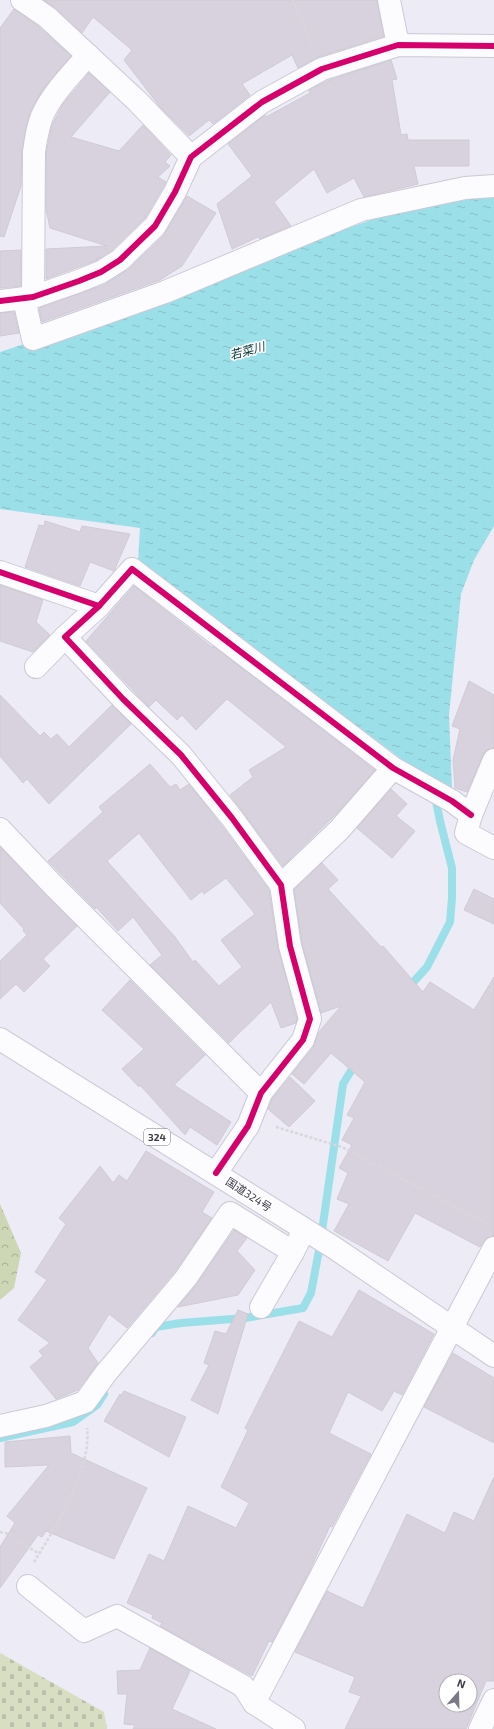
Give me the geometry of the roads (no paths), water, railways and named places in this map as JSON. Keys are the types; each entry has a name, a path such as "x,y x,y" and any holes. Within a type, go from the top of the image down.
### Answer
{"main road":[{"path":"22,0 47,17 88,55 191,157"},
{"path":"389,0 398,45"},
{"path":"0,301 28,298 79,281 101,272 120,260 155,226 175,192 191,157 262,102 322,69 398,45 494,46"},
{"path":"88,55 52,98 43,112 37,133 34,152 28,298 33,339 165,292 361,210 465,188 494,186"},
{"path":"36,667 65,637 99,606 132,569 393,768 452,801 471,815"},
{"path":"0,572 99,606"},
{"path":"65,637 124,699 181,754 232,818 281,885 290,946 310,1019 303,1040 258,1100 248,1126 216,1173"},
{"path":"494,760 471,815 466,833 494,848"},
{"path":"281,885 339,830 393,768"},
{"path":"0,829 258,1100"},
{"name":"国道324号","path":"0,1039 333,1247 494,1356"},
{"path":"0,1426 46,1416 85,1402 106,1373 186,1278 230,1212 293,1252"},
{"path":"261,1307 293,1252 309,1233"},
{"path":"254,1703 494,1248"},
{"path":"28,1586 84,1631 117,1616 243,1686 254,1703 294,1729"},
{"path":"480,1729 494,1700"}],"water":[{"name":"若菜川","path":"494,194 494,526 474,560 461,594 449,715 452,789 416,770 138,562 140,528 0,509 0,352 163,298 260,259 388,214"}],"waterway":[{"path":"407,989 427,967 450,922 452,868 435,796"},
{"path":"152,1333 156,1327 181,1323 245,1318 303,1308 311,1293 320,1245 343,1084 357,1061"},
{"path":"0,1438 73,1422 97,1405 104,1394"}]}
